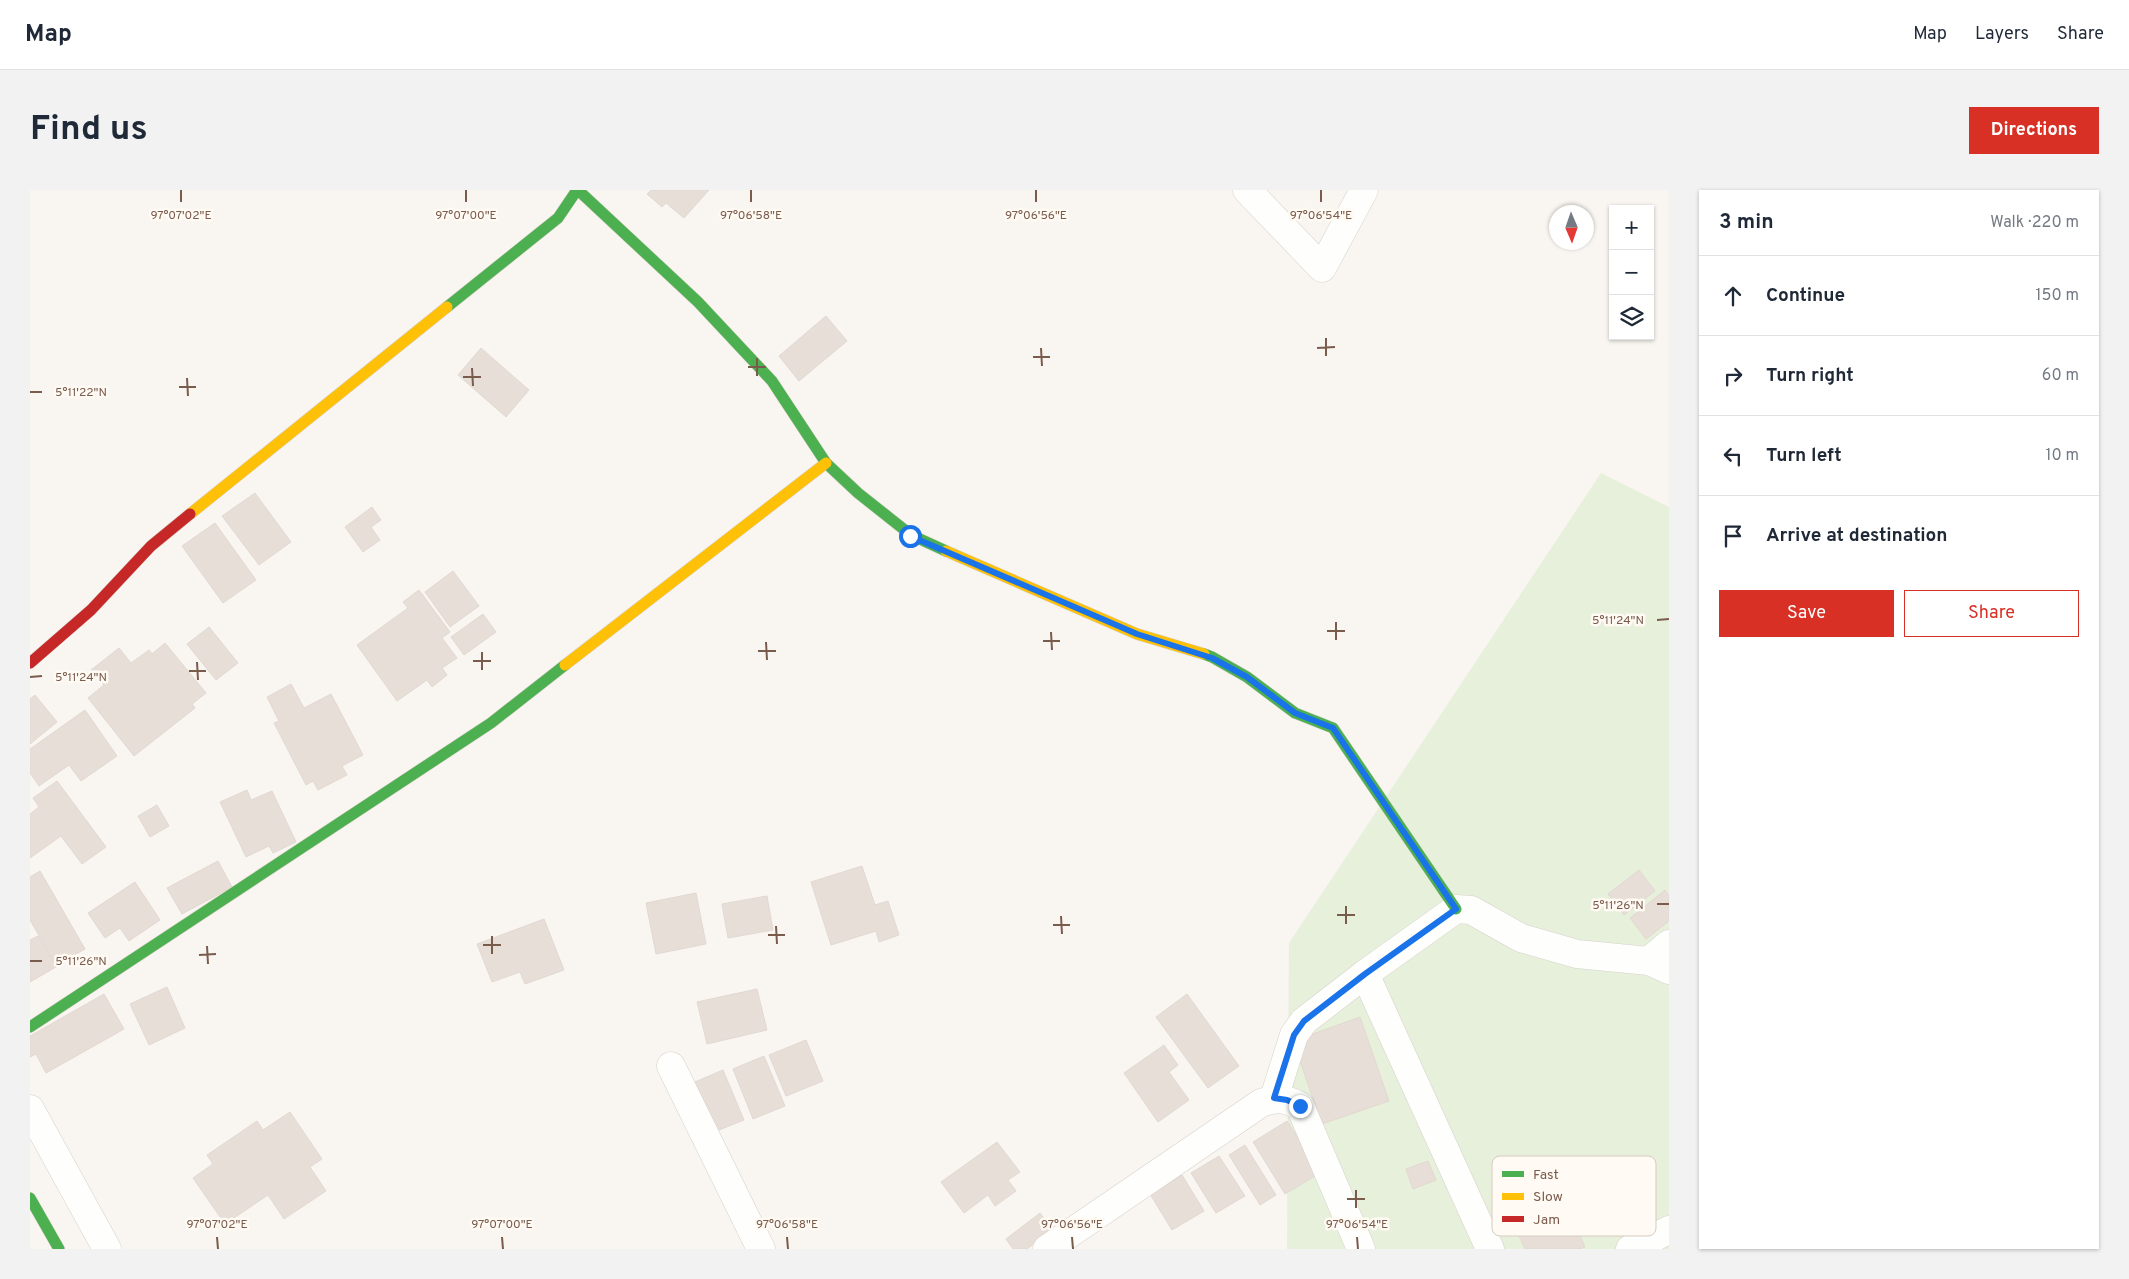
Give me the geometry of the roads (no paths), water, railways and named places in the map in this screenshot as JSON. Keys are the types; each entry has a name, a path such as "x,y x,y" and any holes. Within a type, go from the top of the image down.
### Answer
{"main road":[{"path":"30,664 91,610 151,546 558,218 577,190 698,302 772,381 826,463 858,493 910,536 1137,634 1212,658 1247,677 1295,713 1333,728 1456,909"},
{"path":"30,1027 491,722 826,463"},
{"path":"30,1198 59,1249"}],"street":[{"path":"1248,190 1322,268 1364,190"},
{"path":"1274,1098 1294,1035 1304,1021 1365,974 1456,909 1471,910 1521,938 1577,954 1662,959"},
{"path":"1365,974 1490,1249"},
{"path":"670,1066 760,1249"},
{"path":"1047,1249 1261,1103 1274,1098 1287,1100 1300,1106 1361,1249"},
{"path":"30,1109 107,1249"},
{"path":"1630,1249 1669,1230"}]}
